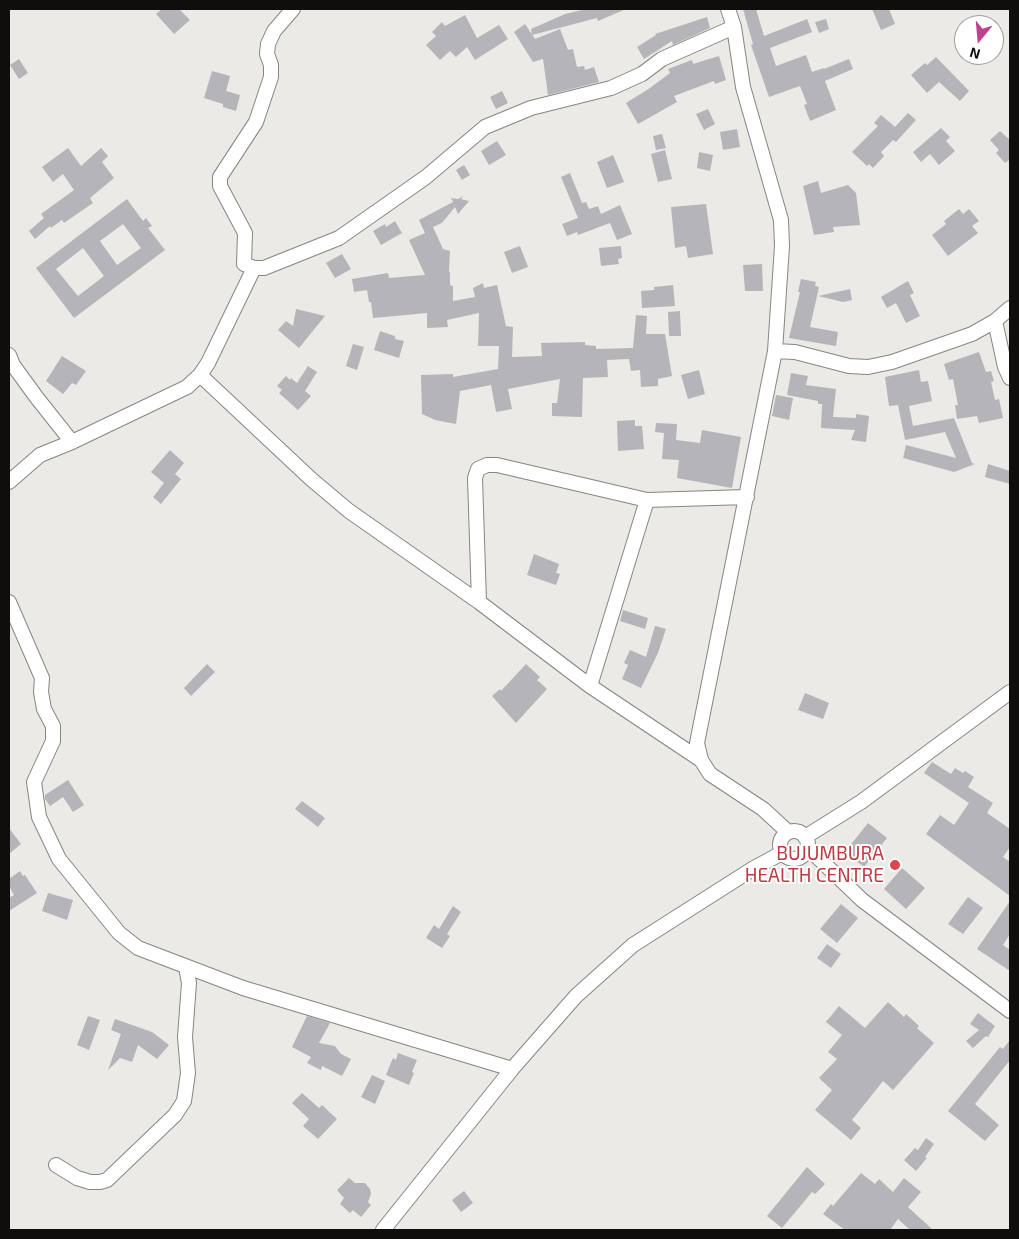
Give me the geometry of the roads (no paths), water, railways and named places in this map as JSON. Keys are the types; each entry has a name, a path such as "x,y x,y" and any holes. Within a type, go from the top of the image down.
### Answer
{"street":[{"path":"292,9 274,32 268,44 267,54 271,65 271,77 256,122 220,177 220,186 245,233 244,264 254,268 264,268 339,238 426,177 485,127 531,108 611,88 642,74 662,59 734,26"},
{"path":"728,9 734,26 743,87 781,220 782,246 775,351 697,743 701,760 710,774 763,809 788,832"},
{"path":"9,482 40,455 72,442 187,386 200,376 254,268"},
{"path":"775,351 795,352 849,366 868,367 892,362 972,334 995,321 1010,308"},
{"path":"995,321 1005,367 1010,378"},
{"path":"9,355 13,365 72,442"},
{"path":"200,376 311,479 350,511 479,602 590,686 701,760"},
{"path":"479,602 474,478 478,468 487,465 497,465 647,500 746,497"},
{"path":"590,686 647,500"},
{"path":"9,602 42,678 44,708 53,726 53,741 34,782 39,817 59,859 118,932 138,948 243,988 512,1069"},
{"path":"1010,692 807,842 804,855 797,859 789,858 782,853 780,844 784,835 788,832 797,831 807,842 862,900 1010,1010"},
{"path":"383,1230 512,1069 576,996 633,946 754,868 782,853"},
{"path":"56,1165 78,1178 90,1182 108,1180 175,1115 184,1101 188,1073 185,1037 189,983 186,967"}],"place":[{"name":"BUJUMBURA HEALTH CENTRE","path":"895,865"}]}
